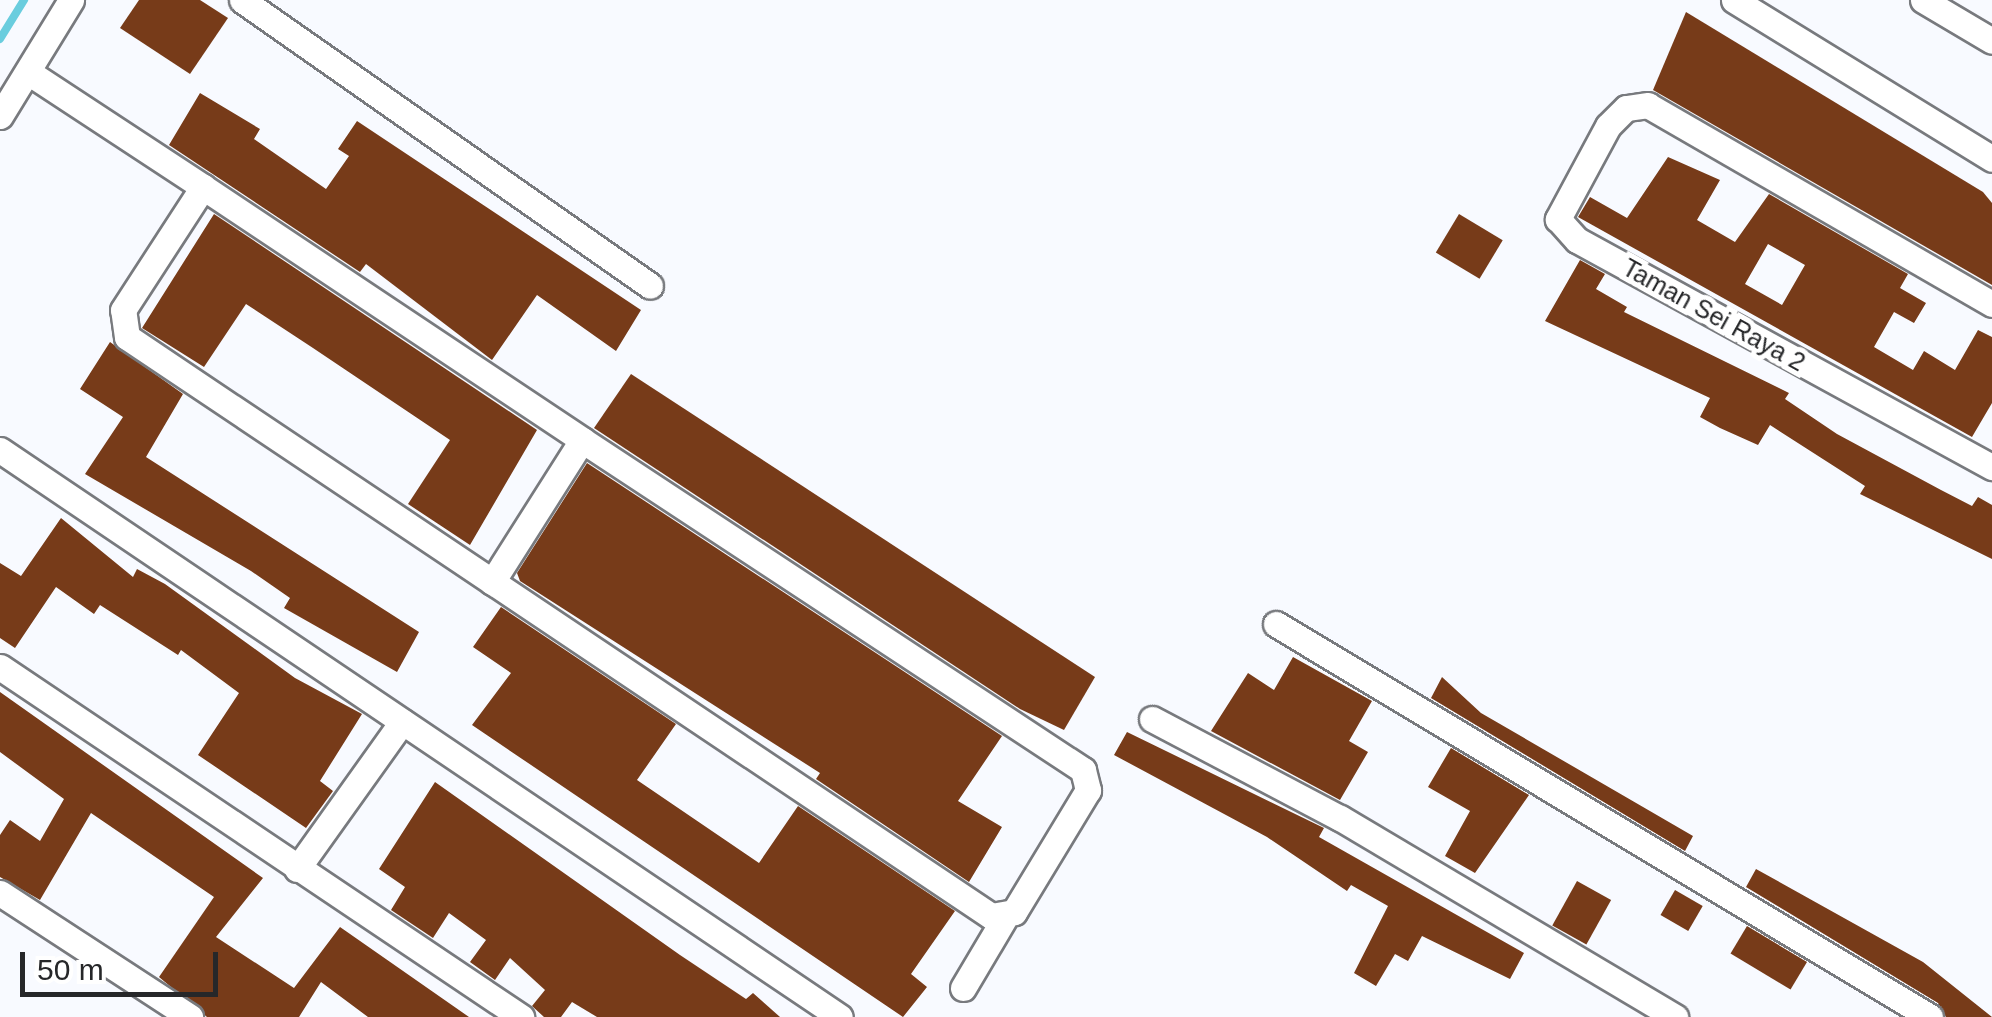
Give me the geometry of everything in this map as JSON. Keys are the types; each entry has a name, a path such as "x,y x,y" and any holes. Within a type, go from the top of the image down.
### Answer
{"street":[{"path":"0,116 70,0"},
{"path":"242,0 650,286"},
{"path":"1734,0 1992,159"},
{"path":"1924,0 1992,41"},
{"path":"28,72 1083,770 1088,790 964,988"},
{"name":"Taman Sei Raya 2","path":"1992,304 1637,107 1608,126 1558,223 1992,467"},
{"path":"203,187 124,310 126,337 1004,919"},
{"path":"492,582 582,440"},
{"path":"2,458 840,1017"},
{"path":"1276,624 1930,1017"},
{"path":"0,667 521,1017"},
{"path":"1152,718 1340,818 1675,1017"},
{"path":"297,870 402,722"},
{"path":"0,893 190,1017"}],"building":[{"path":"139,0 200,0 228,18 190,74 120,28"},
{"path":"1686,12 1983,192 1992,203 1992,285 1653,90"},
{"path":"200,93 260,129 254,139 326,189 349,156 338,149 357,121 641,310 616,351 537,295 492,360 366,264 360,272 169,145"},
{"path":"1668,157 1720,180 1697,220 1735,242 1769,194 1908,274 1900,288 1926,303 1914,323 1894,312 1874,347 1913,370 1924,351 1955,370 1978,330 1992,337 1992,403 1972,437 1578,217 1590,197 1627,218","holes":["1768,244 1805,265 1782,305 1745,284"]},
{"path":"214,214 537,430 470,545 408,504 450,440 313,348 246,304 204,367 142,328"},
{"path":"1459,214 1503,240 1480,279 1436,253"},
{"path":"1580,260 1605,274 1596,289 1627,307 1624,312 1789,393 1785,399 1837,434 1941,490 1972,506 1978,497 1992,505 1992,559 1860,494 1865,486 1770,425 1758,445 1720,428 1700,417 1710,398 1545,321"},
{"path":"110,342 183,394 146,457 419,632 397,672 284,608 290,598 251,571 85,474 123,417 80,389"},
{"path":"631,374 1095,677 1064,730 1020,709 594,428"},
{"path":"587,463 1002,736 958,801 1002,827 969,882 816,779 820,773 520,581 517,573"},
{"path":"61,518 133,577 137,569 165,584 295,678 362,714 320,781 333,791 306,828 198,755 239,693 181,650 178,655 100,605 94,614 56,587 15,648 0,638 0,563 21,576"},
{"path":"501,607 676,724 637,780 759,863 798,806 955,911 911,974 927,987 903,1017 472,725 511,673 473,647"},
{"path":"1293,657 1372,701 1349,741 1368,752 1340,800 1211,731 1248,673 1274,690"},
{"path":"1442,677 1481,713 1693,836 1685,851 1431,698"},
{"path":"0,692 263,878 216,937 294,988 340,927 469,1017 368,1017 321,982 299,1017 207,1017 159,977 214,897 91,813 40,900 0,877 0,835 10,820 40,841 64,799 0,752"},
{"path":"1127,732 1324,828 1319,837 1524,953 1510,979 1422,936 1408,961 1395,954 1376,986 1354,973 1388,906 1351,885 1347,891 1267,837 1114,755"},
{"path":"1451,748 1529,795 1475,873 1445,856 1470,811 1428,787"},
{"path":"435,782 680,955 746,999 753,993 780,1017 597,1017 572,1002 561,1017 544,1017 532,1006 545,990 510,958 495,980 470,962 486,940 449,913 433,938 391,910 405,887 379,869"},
{"path":"1756,869 1923,962 1992,1017 1946,1017 1938,1003 1746,887"},
{"path":"1577,881 1611,900 1586,945 1552,926"},
{"path":"1675,890 1703,906 1688,931 1660,915"},
{"path":"1747,926 1807,962 1791,989 1731,953"}],"waterway":[{"path":"0,39 24,0"}]}
